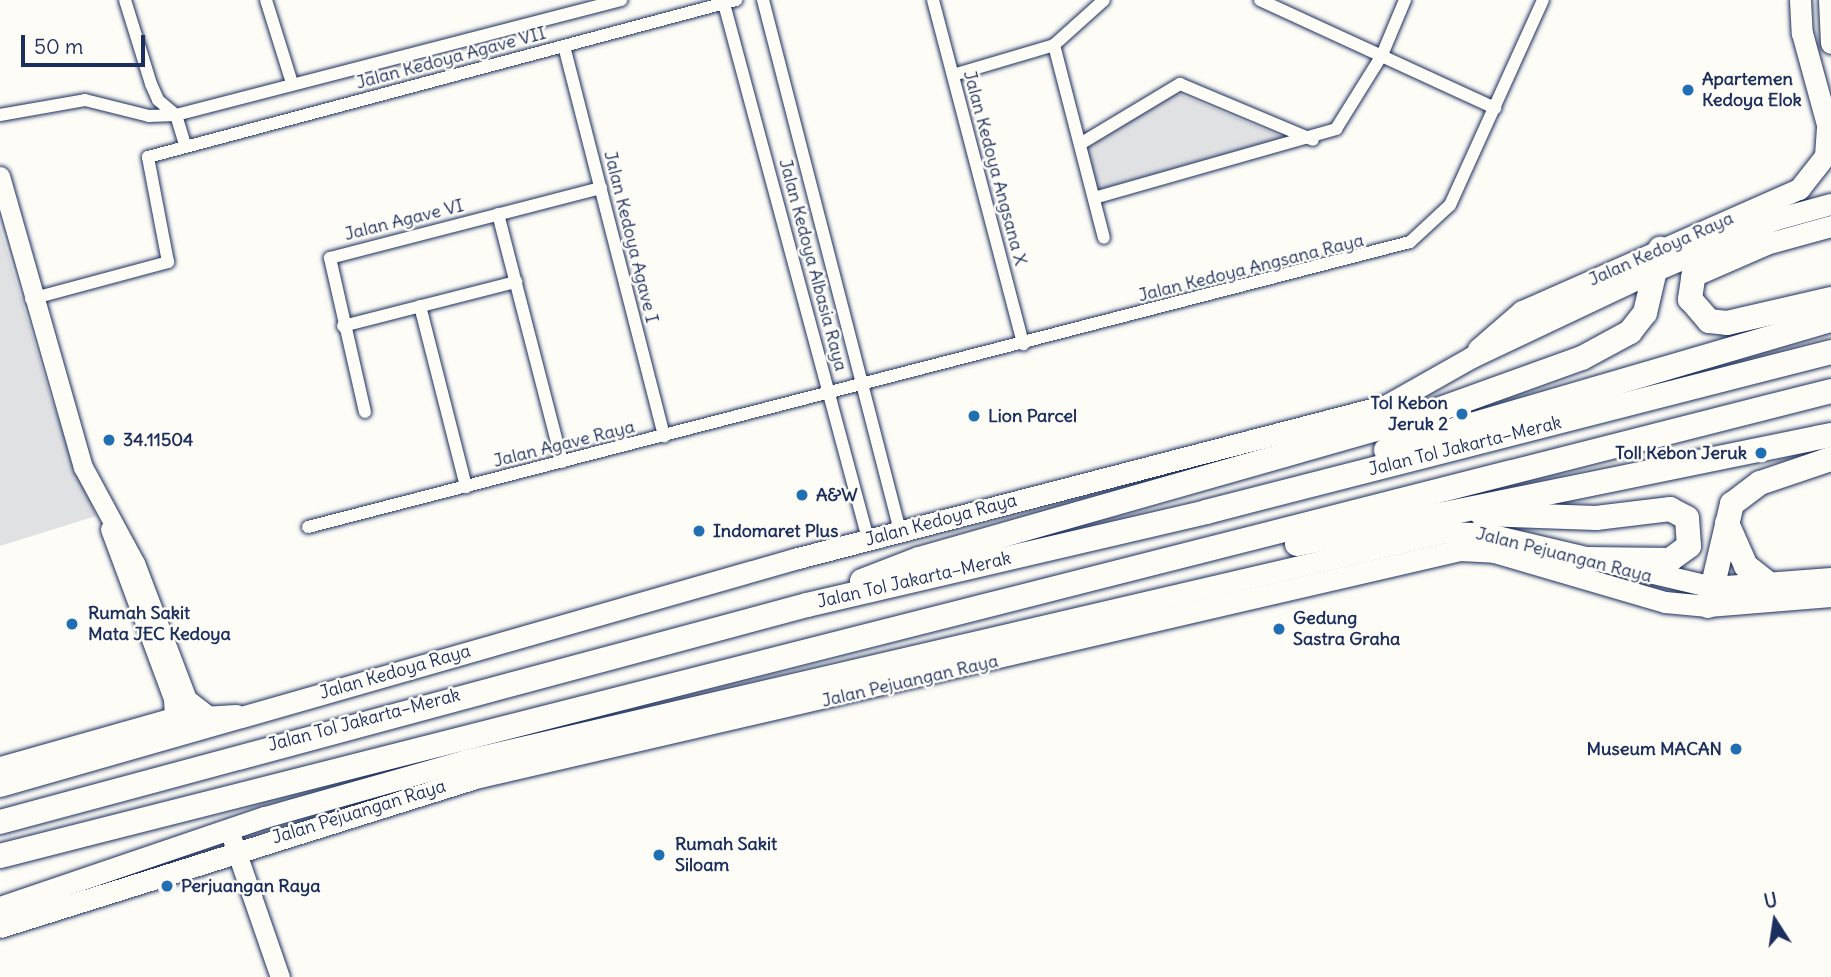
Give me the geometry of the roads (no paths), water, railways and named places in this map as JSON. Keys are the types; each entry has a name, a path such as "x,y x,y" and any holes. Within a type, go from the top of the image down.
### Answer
{"highway":[{"path":"1697,252 1691,276 1690,299 1709,321 1727,323 1831,299"},
{"path":"807,605 897,565 1290,455 1552,370 1630,332 1645,313 1658,260"},
{"path":"1206,512 1475,422 1831,320"},
{"name":"Jalan Tol Jakarta–Merak","path":"0,822 807,605 1206,512 1831,352"},
{"name":"Jalan Tol Jakarta–Merak","path":"0,856 1831,391"},
{"path":"1156,564 1222,559 1831,435"},
{"path":"1710,597 1726,515 1750,488 1831,459"},
{"path":"1446,513 1569,519 1670,509 1687,517 1689,546 1670,560 1587,559"},
{"path":"1726,515 1741,557 1769,584"}],"main road":[{"path":"1800,0 1829,134"},
{"path":"1829,0 1831,43"},
{"name":"Jalan Kedoya Raya","path":"0,786 242,715 869,539 1387,405 1472,357 1799,189 1822,163 1829,134"},
{"name":"Jalan Kedoya Raya","path":"1658,260 1697,252 1831,204"},
{"path":"1691,276 1766,244 1831,226"},
{"name":"Jalan Pejuangan Raya","path":"0,927 232,840 466,760 1419,537 1485,533 1587,559 1710,597 1769,584 1831,578"},
{"name":"Jalan Pejuangan Raya","path":"0,907 232,840 471,779 1461,550 1494,552 1634,595 1831,596"},
{"name":"Jalan Kedoya Raya","path":"0,767 174,719 206,714 242,715"}],"street":[{"path":"125,0 158,100 176,115 185,144"},
{"path":"266,0 292,83"},
{"path":"0,115 85,100 149,116 176,115 621,0"},
{"name":"Jalan Kedoya Albasia Raya","path":"763,0 900,531"},
{"name":"Jalan Kedoya Angsana X","path":"933,0 1023,344"},
{"path":"953,75 1054,45 1104,0"},
{"path":"1261,0 1495,108"},
{"path":"1094,198 1313,140 1342,123 1382,55 1405,0"},
{"name":"Jalan Kedoya Angsana Raya","path":"829,394 1410,242 1450,205 1543,0"},
{"name":"Jalan Kedoya Albasia Raya","path":"728,1 869,539"},
{"name":"Jalan Kedoya Agave VII","path":"31,299 168,262 146,160 185,144 728,1"},
{"path":"1054,45 1104,238"},
{"name":"Jalan Kedoya Agave I","path":"564,46 664,436"},
{"path":"1080,144 1180,84 1313,140"},
{"path":"0,176 31,299 69,427 109,524 119,568 173,698 174,719"},
{"name":"Jalan Agave VI","path":"365,412 343,326 330,258 601,188"},
{"path":"498,214 562,462"},
{"path":"343,326 516,282"},
{"path":"420,306 466,486"},
{"name":"Jalan Agave Raya","path":"308,527 829,394"},
{"path":"109,524 135,564 187,699 206,714"},
{"path":"232,840 280,977"}],"place":[{"name":"Apartemen Kedoya Elok","path":"1688,90"},
{"name":"Tol Kebon Jeruk 2","path":"1462,414"},
{"name":"Lion Parcel","path":"974,416"},
{"name":"34.11504","path":"109,440"},
{"name":"Toll Kebon Jeruk","path":"1761,453"},
{"name":"A&W","path":"802,495"},
{"name":"Indomaret Plus","path":"699,531"},
{"name":"Rumah Sakit Mata JEC Kedoya","path":"72,624"},
{"name":"Gedung Sastra Graha","path":"1279,629"},
{"name":"Museum MACAN","path":"1736,749"},
{"name":"Rumah Sakit Siloam","path":"659,855"},
{"name":"Perjuangan Raya","path":"167,886"}]}
